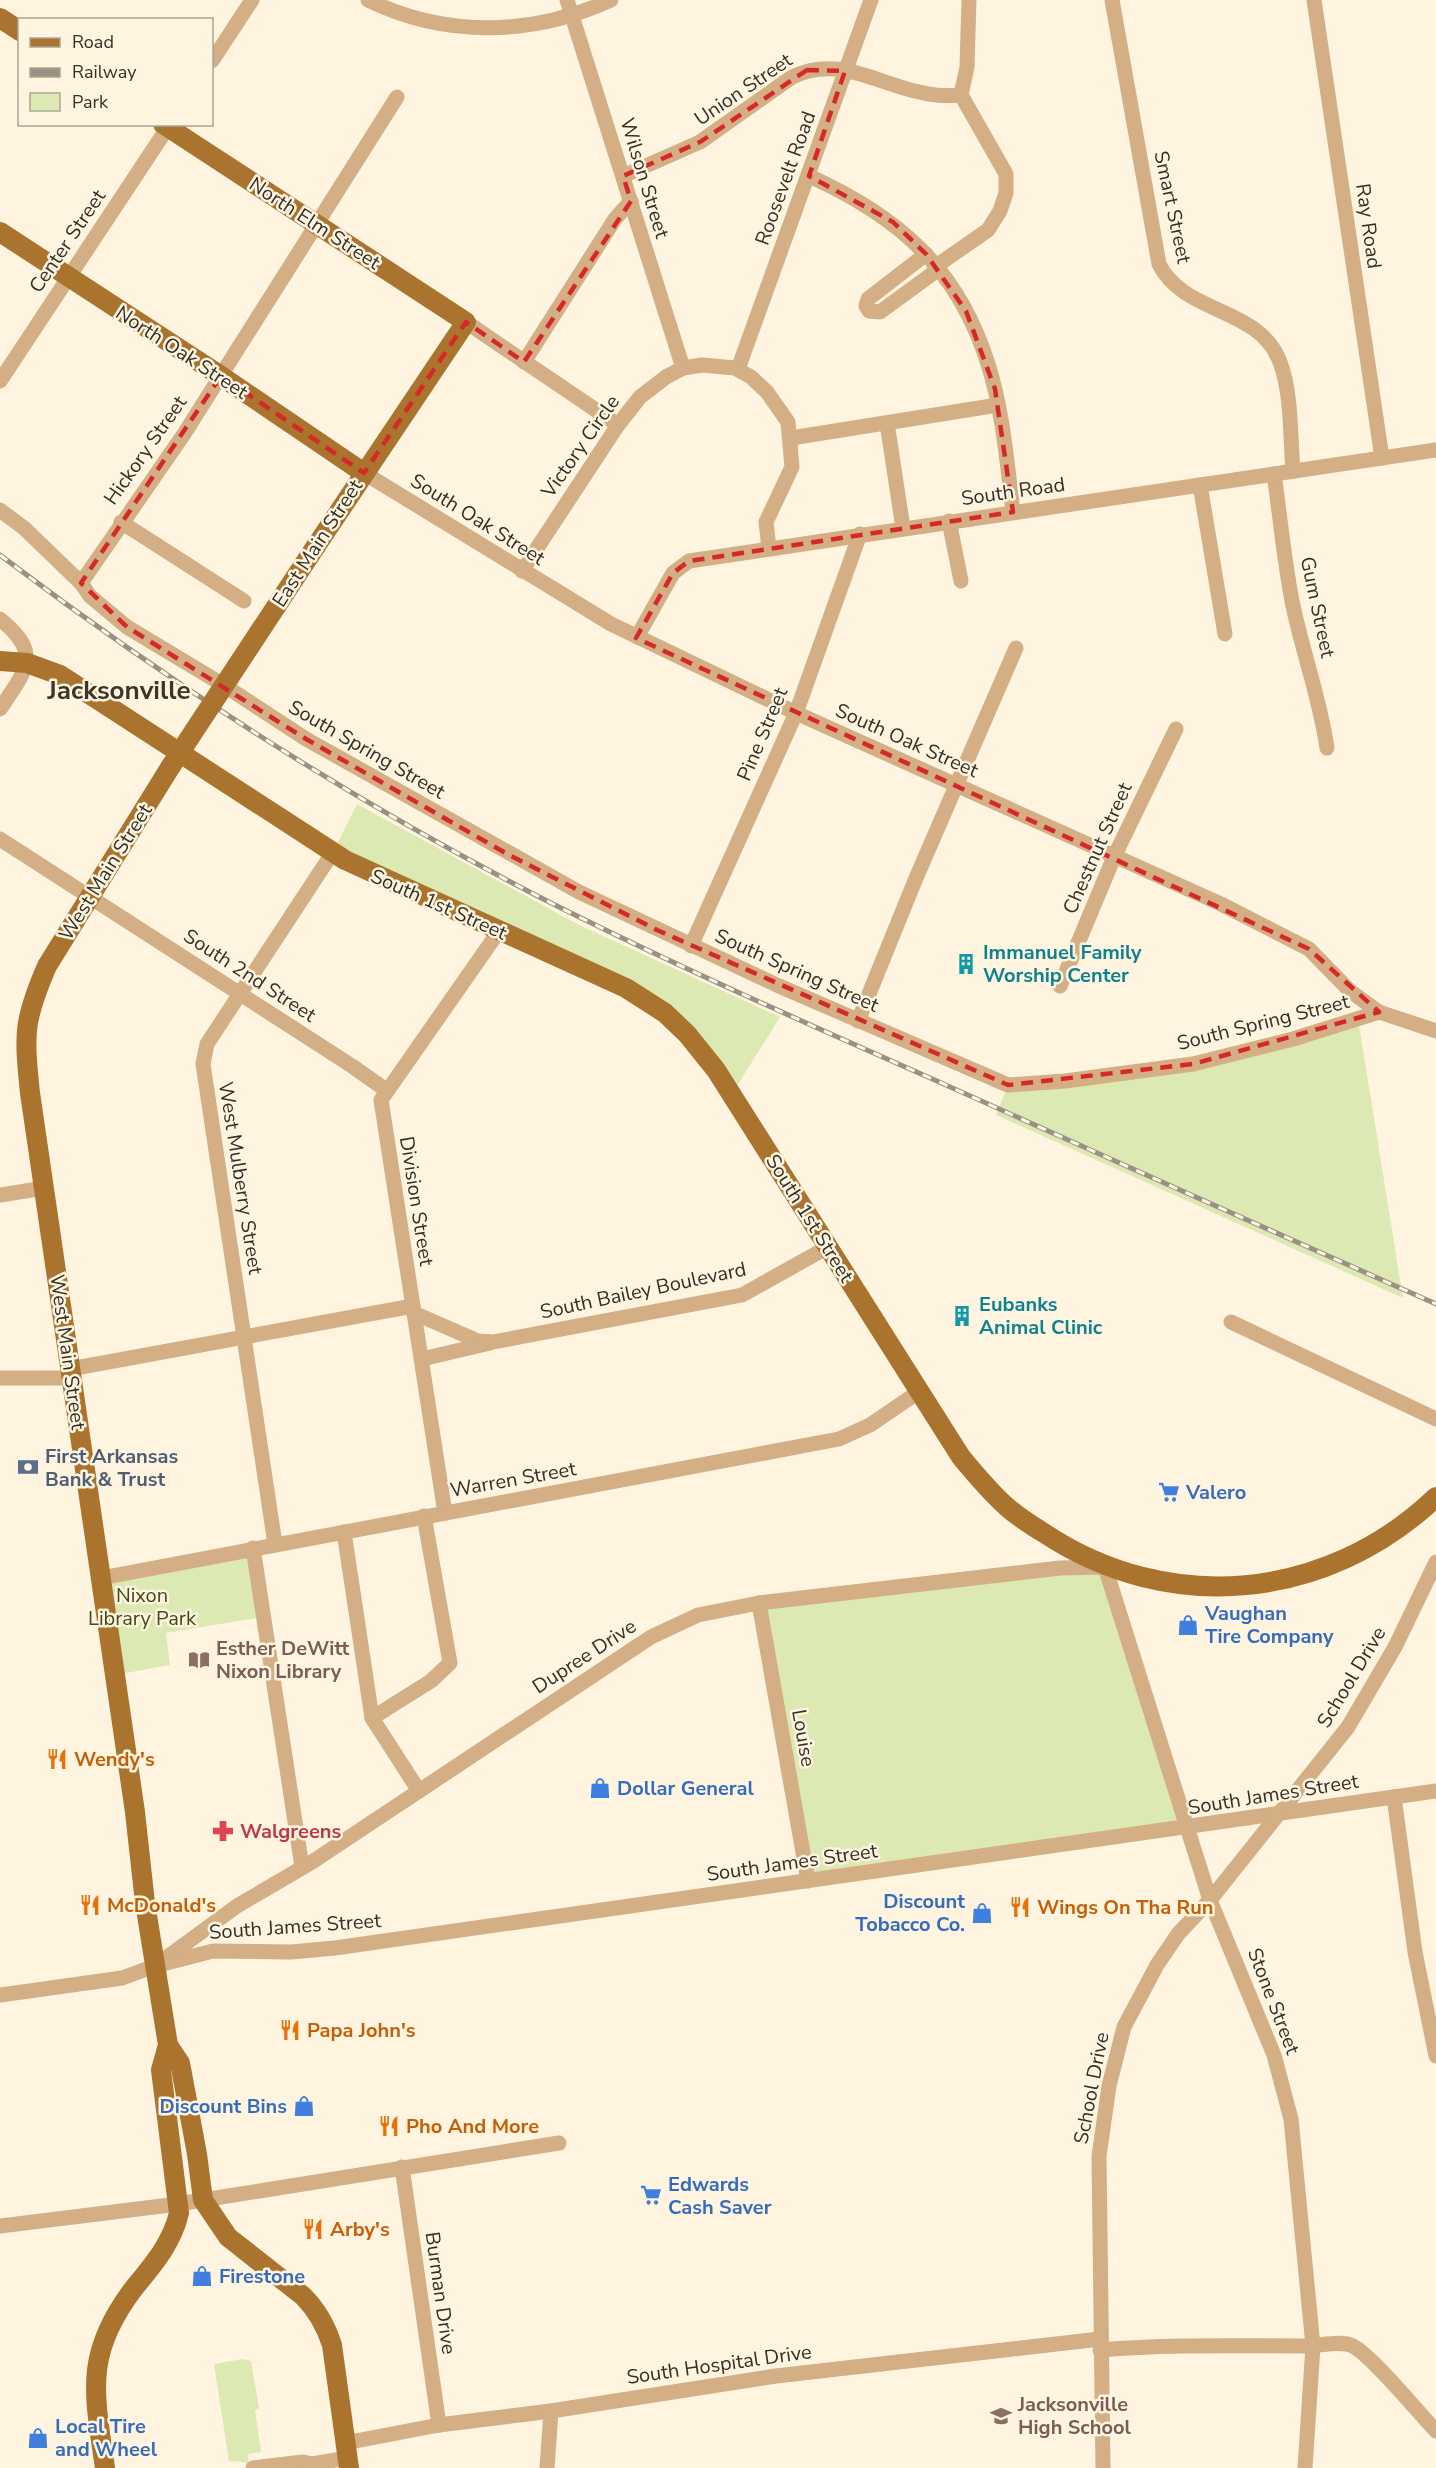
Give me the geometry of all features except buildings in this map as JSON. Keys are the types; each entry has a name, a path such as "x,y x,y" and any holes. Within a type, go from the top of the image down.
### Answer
{"main road":[{"path":"0,18 18,30"},
{"name":"North Elm Street","path":"167,126 466,322"},
{"name":"North Oak Street","path":"0,232 221,376 364,473"},
{"name":"East Main Street","path":"171,766 466,322"},
{"name":"South 1st Street","path":"0,661 27,663 60,675 333,852 372,874 627,988 676,1023 716,1070 961,1457 1007,1508 1067,1549 1105,1567 1138,1578 1210,1586 1251,1585 1278,1581 1351,1556 1407,1522 1436,1497"},
{"name":"West Main Street","path":"171,766 47,966 26,1022 24,1038 155,1966 168,2045 180,2063 203,2200"},
{"name":"West Main Street","path":"105,2468 95,2395 98,2355 114,2315 170,2239 176,2225 178,2204 161,2070 168,2045"},
{"path":"203,2200 228,2237 303,2296 320,2318 332,2345 347,2456"}],"street":[{"path":"213,59 252,0"},
{"path":"368,0 404,15 465,28 517,27 572,16 611,0"},
{"name":"Wilson Street","path":"567,0 683,368"},
{"name":"Roosevelt Road","path":"738,369 871,0"},
{"path":"926,254 868,299 866,306 869,311 880,312 932,274 937,267 995,222 1007,183 999,159 961,95 967,67 969,0"},
{"name":"Smart Street","path":"1112,0 1159,264 1165,275 1182,292 1246,322 1273,347 1284,376 1293,471"},
{"name":"Ray Road","path":"1314,0 1382,458"},
{"name":"Union Street","path":"623,176 700,142 792,77 807,70 827,67 925,94 961,95"},
{"name":"Hickory Street","path":"81,582 221,376 397,97"},
{"name":"Center Street","path":"0,381 167,126"},
{"path":"809,176 863,202 893,222 937,267 966,311 981,342 998,405 1013,512"},
{"path":"524,362 615,219 631,201"},
{"path":"466,322 618,424"},
{"name":"Victory Circle","path":"522,571 618,424 650,388 683,368 720,365 738,369"},
{"path":"738,369 767,392 782,410 791,438 793,455 790,474 766,522 769,548"},
{"path":"791,438 998,405"},
{"path":"887,423 903,528"},
{"name":"South Road","path":"637,637 673,573 681,565 860,534 1436,450"},
{"name":"South Oak Street","path":"364,473 522,571 637,637 796,712 1221,904 1310,949 1350,991 1379,1012 1436,1031"},
{"name":"Gum Street","path":"1274,474 1292,601 1305,658 1318,693 1327,748"},
{"path":"1200,484 1225,634"},
{"name":"South Spring Street","path":"0,510 24,528 81,582 90,596 127,627 306,739 519,860 691,946 858,1021 1008,1084 1065,1081 1193,1064 1293,1039 1379,1012"},
{"path":"949,521 961,581"},
{"path":"121,522 244,601"},
{"name":"Pine Street","path":"691,946 796,712 860,534"},
{"path":"0,619 13,630 26,647 27,663 0,709"},
{"path":"858,1021 956,785 1016,648"},
{"name":"Chestnut Street","path":"1060,986 1114,857 1176,729"},
{"name":"South 2nd Street","path":"0,839 91,895 386,1090"},
{"name":"West Mulberry Street","path":"275,1544 203,1064 207,1044 333,852"},
{"path":"386,1090 499,931"},
{"name":"Division Street","path":"386,1090 381,1100 382,1109 445,1512"},
{"path":"0,1195 44,1188"},
{"name":"South Bailey Boulevard","path":"422,1359 493,1342 742,1295 828,1247"},
{"path":"0,1378 71,1373 244,1338 414,1310"},
{"name":"South Bailey Boulevard","path":"414,1310 478,1341 493,1342"},
{"path":"1231,1322 1436,1419"},
{"name":"Warren Street","path":"101,1578 838,1439 870,1425 920,1391"},
{"path":"372,1718 431,1681 450,1664 424,1516"},
{"path":"344,1532 372,1718 419,1791"},
{"path":"253,1548 302,1867"},
{"name":"School Drive","path":"1103,2468 1099,2156 1113,2069 1128,2020 1157,1965 1178,1935 1210,1900 1348,1727 1371,1691 1436,1562"},
{"name":"Dupree Drive","path":"155,1966 237,1906 419,1791 651,1637 698,1616 759,1604 1060,1568 1105,1567"},
{"name":"Stone Street","path":"1105,1567 1210,1900 1274,2055 1291,2119 1313,2346 1305,2468"},
{"name":"Louise","path":"759,1604 808,1881"},
{"name":"South James Street","path":"155,1966 213,1951 291,1952 334,1948 1436,1791"},
{"path":"1394,1797 1415,1952 1436,2056"},
{"path":"0,1995 122,1978 155,1966"},
{"path":"0,2226 178,2204 559,2143"},
{"name":"Burman Drive","path":"402,2167 439,2425"},
{"name":"South Hospital Drive","path":"254,2468 303,2462 309,2466 347,2456 439,2425 551,2411 874,2363 893,2364 1100,2344 1313,2346 1348,2344 1355,2347 1436,2431"},
{"path":"547,2468 551,2411"}],"highlighted area":[{"path":"807,70 845,71 809,176 893,222 926,254 966,311 995,389 1013,512 689,561 673,573 636,638 1309,949 1379,1012 1193,1064 1008,1085 657,930 509,855 306,739 127,627 81,583 221,376 364,473 466,322 524,362 631,201 623,176 700,142"}],"green space":[{"path":"357,804 579,925 780,1017 732,1094 665,1013 333,852"},
{"path":"1358,1019 1403,1298 996,1115 1008,1085 1193,1064"},
{"name":"Nixon Library Park","path":"251,1548 262,1617 166,1633 170,1665 115,1675 101,1578"},
{"path":"1105,1567 1187,1828 808,1881 759,1604"},
{"path":"243,2359 251,2361 259,2408 255,2410 261,2452 248,2454 249,2465 244,2462 229,2461 214,2364"}],"railway":[{"path":"0,555 66,604 202,698 342,787 486,869 559,907 747,996 1436,1304"}],"place":[{"name":"Immanuel Family Worship Center","path":"966,964"},
{"name":"Eubanks Animal Clinic","path":"962,1316"},
{"name":"First Arkansas Bank & Trust","path":"28,1467"},
{"name":"Valero","path":"1169,1492"},
{"name":"Vaughan Tire Company","path":"1188,1625"},
{"name":"Esther DeWitt Nixon Library","path":"199,1660"},
{"name":"Wendy's","path":"57,1759"},
{"name":"Dollar General","path":"600,1788"},
{"name":"Walgreens","path":"223,1831"},
{"name":"McDonald's","path":"90,1905"},
{"name":"Wings On Tha Run","path":"1020,1907"},
{"name":"Discount Tobacco Co.","path":"982,1913"},
{"name":"Papa John's","path":"290,2030"},
{"name":"Discount Bins","path":"304,2106"},
{"name":"Pho And More","path":"389,2126"},
{"name":"Edwards Cash Saver","path":"651,2195"},
{"name":"Arby's","path":"313,2229"},
{"name":"Firestone","path":"202,2276"},
{"name":"Jacksonville High School","path":"1001,2416"},
{"name":"Local Tire and Wheel","path":"38,2438"}],"district":[{"name":"Jacksonville","path":"119,690"}]}
